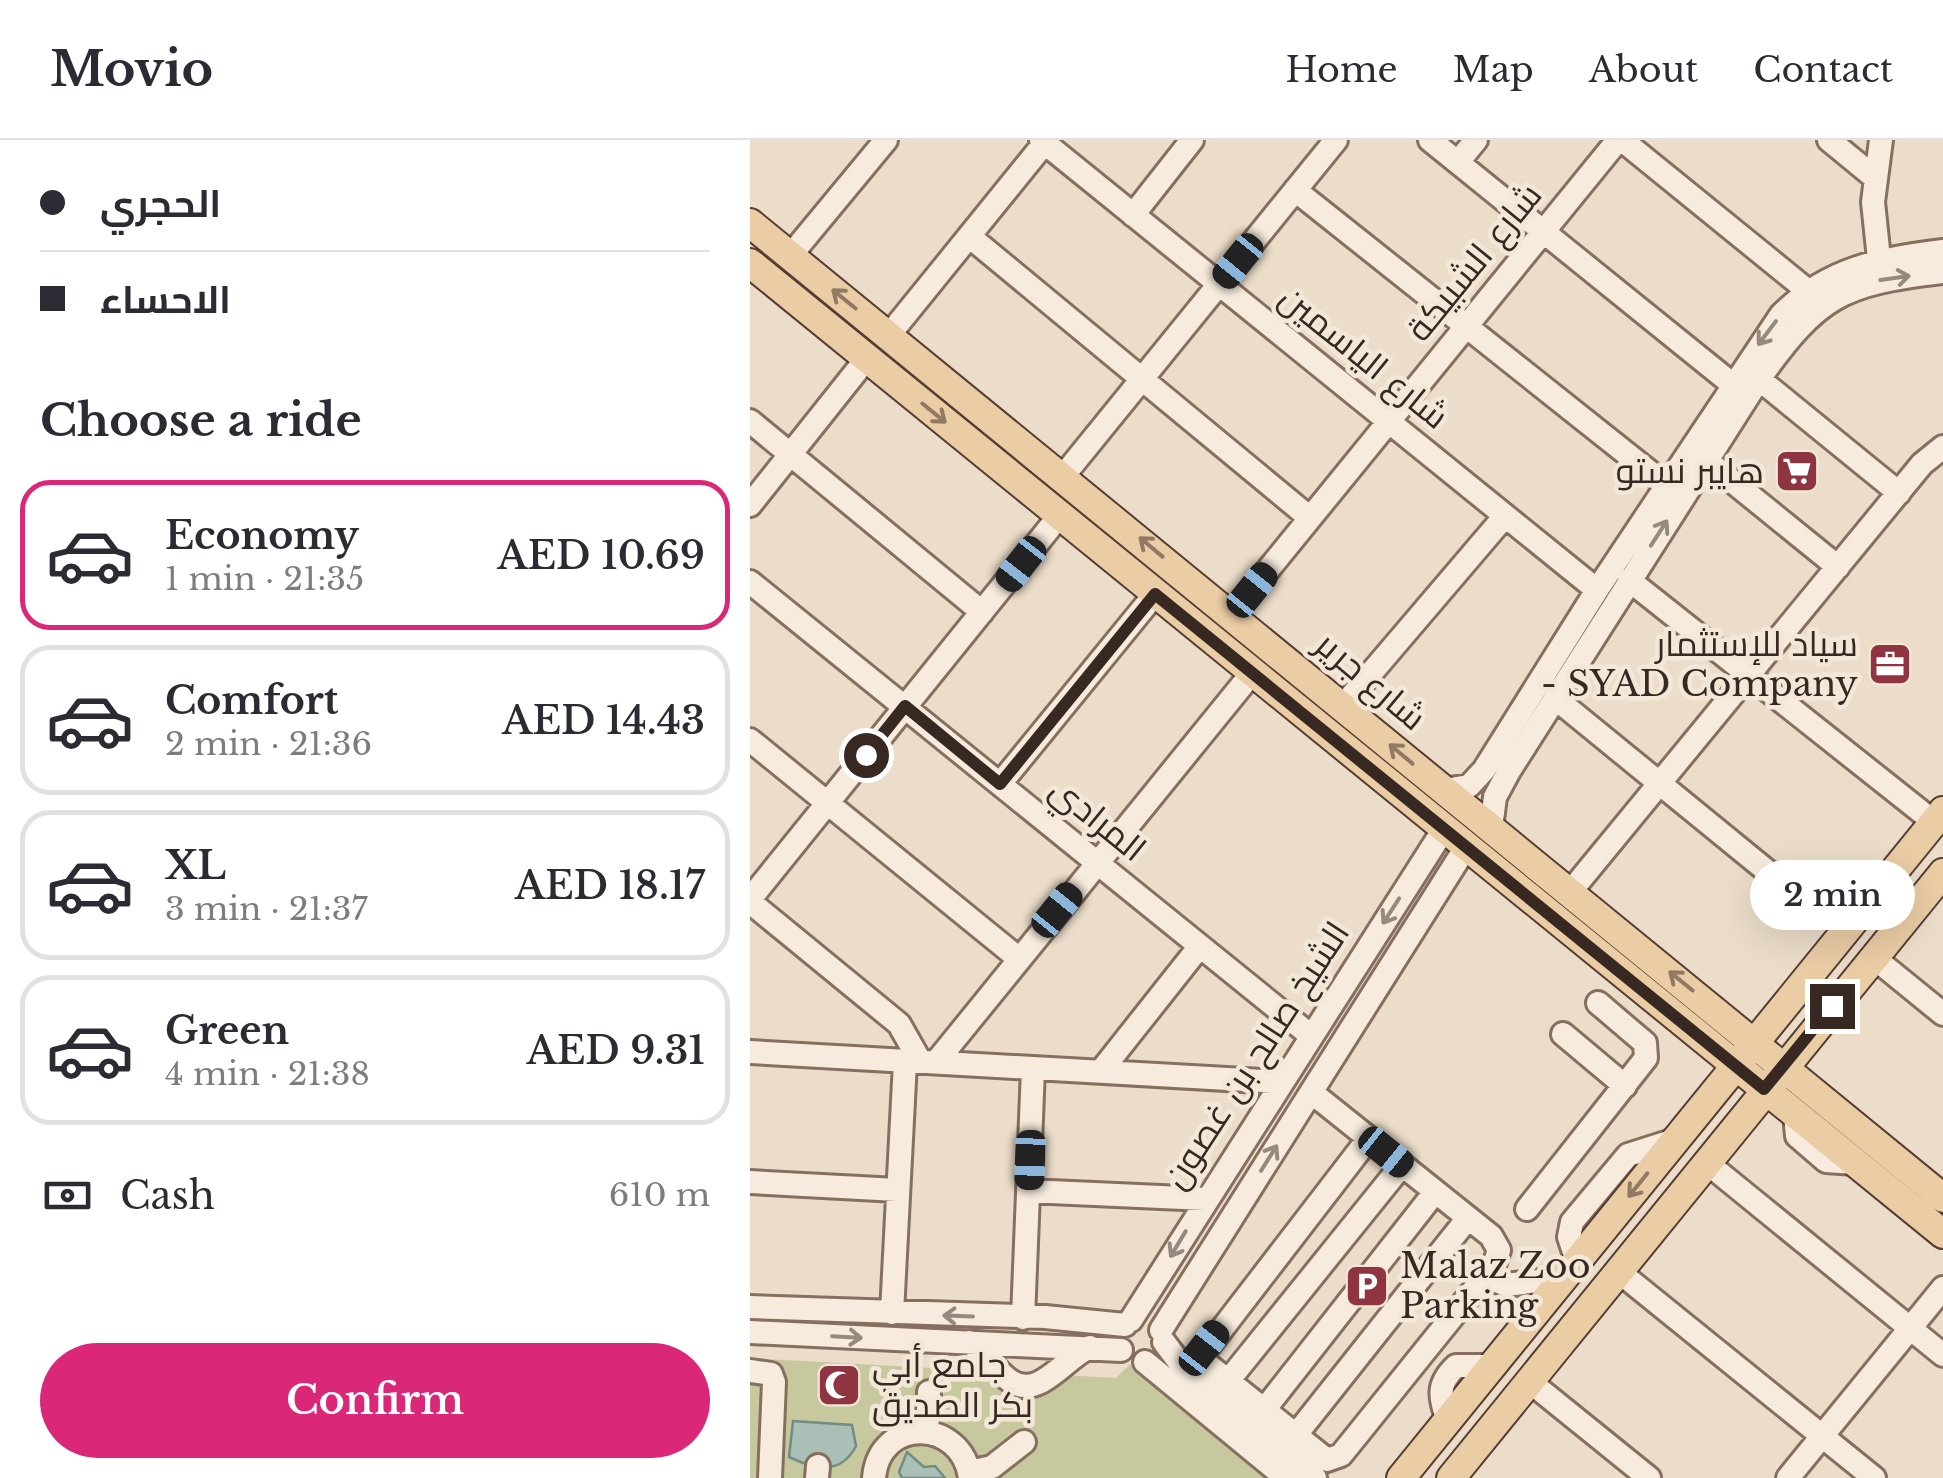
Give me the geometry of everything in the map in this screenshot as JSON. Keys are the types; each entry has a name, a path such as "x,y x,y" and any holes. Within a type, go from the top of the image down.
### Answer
{"main road":[{"name":"شارع جرير","path":"750,224 1064,475 1943,1198"},
{"name":"شارع جرير","path":"750,263 1943,1234"},
{"path":"1402,1478 1938,817"},
{"path":"1451,1478 1812,1030 1943,874"},
{"path":"1784,1005 1776,1029 1782,1042 1792,1044 1812,1030"},
{"path":"1708,1044 1726,1051 1738,1044 1740,1034 1728,1019"},
{"path":"1794,1113 1782,1098 1785,1087 1798,1082 1813,1090"},
{"path":"1706,1103 1724,1093 1734,1096 1740,1108 1735,1125"}],"street":[{"path":"790,256 886,140"},
{"path":"1133,215 1192,140"},
{"path":"1064,475 1336,140"},
{"path":"1430,140 1732,384"},
{"path":"1458,162 1476,140"},
{"path":"1620,140 1808,291"},
{"name":"شارع الشبيكة","path":"1232,614 1620,140"},
{"path":"1829,140 1874,176"},
{"path":"1878,259 1874,176 1881,140"},
{"path":"888,335 1044,141"},
{"name":"شارع الياسمين","path":"1044,141 1596,590"},
{"path":"1295,190 1666,485"},
{"path":"969,236 1310,518"},
{"path":"1491,828 1493,776 1596,590 1769,329 1808,291 1847,269 1878,259 1943,251"},
{"path":"1508,752 1555,698 1758,379 1798,326 1829,300 1865,283 1943,272"},
{"path":"750,505 867,358"},
{"path":"1758,379 1899,493"},
{"path":"750,421 982,612"},
{"path":"1571,891 1930,456 1943,447"},
{"path":"1706,460 1838,567"},
{"path":"921,1061 899,1024 750,901 1060,516"},
{"path":"1343,706 1505,516"},
{"path":"1629,580 1749,676 1938,817"},
{"name":"المرادي","path":"750,582 1308,1037 1324,1034 1336,1042 1336,1052"},
{"path":"1000,784 1155,594"},
{"path":"892,1313 897,1190 921,1061 1018,958 1252,673"},
{"path":"1555,698 1806,902 1831,914 1859,913"},
{"path":"750,740 1018,958"},
{"path":"1444,790 1469,786 1493,776"},
{"name":"الشيخ صالح بن غصون","path":"1128,1323 1326,1010 1455,838"},
{"name":"الشيخ صالح بن غصون","path":"1162,1336 1352,1027 1455,838"},
{"path":"1101,1071 1200,946"},
{"path":"1873,957 1943,1014"},
{"path":"1526,1209 1644,1062 1647,1048 1598,1003"},
{"path":"1326,1010 1326,1024 1332,1031 1344,1033 1352,1027"},
{"path":"1563,1034 1625,1086"},
{"path":"750,1052 1279,1082"},
{"path":"1023,1318 1033,1069"},
{"path":"1128,1323 1119,1337 1122,1350 1131,1360 1145,1362 1290,1457 1327,1460 1339,1458 1485,1276 1497,1260 1498,1244 1310,1092"},
{"path":"1314,1478 1290,1457 1228,1382 1204,1362 1204,1348 1370,1138"},
{"path":"1485,1276 1506,1284 1570,1269 1570,1226 1591,1198 1634,1151 1675,1140"},
{"path":"1572,1152 1607,1179"},
{"path":"1706,1162 1943,1354"},
{"path":"1228,1382 1402,1164"},
{"path":"1557,1172 1591,1198"},
{"path":"750,1182 897,1190"},
{"path":"1028,1190 1205,1200"},
{"path":"1254,1416 1436,1192"},
{"path":"1290,1457 1468,1218"},
{"path":"1618,1271 1874,1478"},
{"path":"1788,1478 1943,1288"},
{"path":"750,1307 1128,1323 1151,1320 1191,1378 1254,1416"},
{"path":"750,1332 1122,1350"},
{"path":"1145,1362 1156,1358 1162,1336"},
{"path":"969,1342 1012,1382 1027,1386 1042,1383 1063,1362 1091,1347"},
{"path":"750,1371 771,1374 774,1382 770,1478"},
{"path":"1529,1380 1650,1478"},
{"path":"872,1477 880,1456 892,1441 908,1432 931,1407 963,1436 970,1475 992,1467 1024,1442"}],"green space":[{"path":"750,1358 1116,1378 1130,1364 1274,1478 750,1478"}],"shaded area":[{"path":"793,1421 852,1425 856,1446 835,1466 818,1467 799,1461 789,1457"},
{"path":"907,1452 924,1467 935,1466 945,1478 902,1478 899,1472"}],"place":[{"name":"هايبر نستو","path":"1797,471"},
{"name":"سياد للإستثمار - SYAD Company","path":"1890,664"},
{"name":"Malaz Zoo Parking","path":"1367,1286"},
{"name":"جامع أبي بكر الصديق","path":"839,1385"}],"route":[{"path":"866,755 905,706 1000,784 1155,594 1764,1089 1832,1006"}]}
